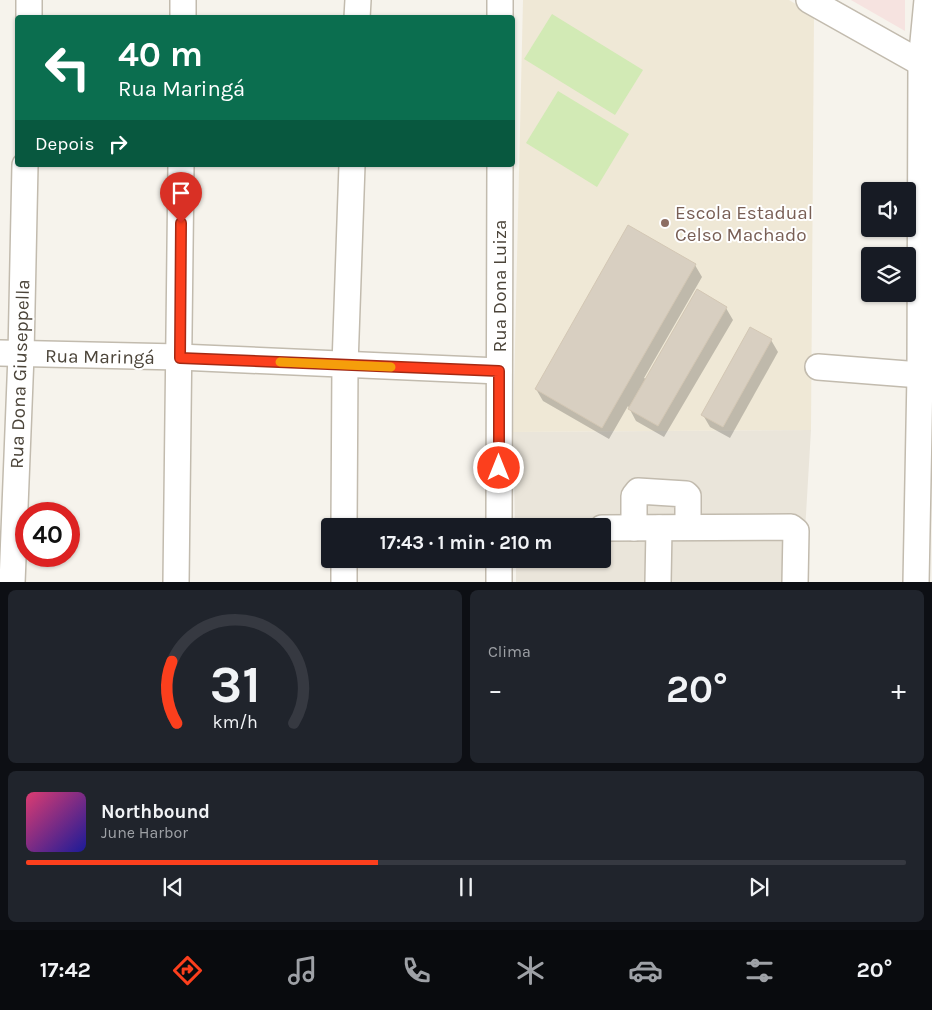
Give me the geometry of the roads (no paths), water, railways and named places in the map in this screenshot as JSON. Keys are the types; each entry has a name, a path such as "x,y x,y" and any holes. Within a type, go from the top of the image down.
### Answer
{"street":[{"path":"28,15 29,0"},
{"path":"182,15 183,0"},
{"path":"357,15 358,0"},
{"path":"500,0 500,15"},
{"path":"809,0 927,68"},
{"path":"916,582 927,0"},
{"name":"Rua Dona Giuseppella","path":"12,582 10,354 25,167"},
{"path":"176,582 181,167"},
{"path":"344,518 345,365 352,167"},
{"name":"Rua Dona Luiza","path":"499,518 500,167"},
{"name":"Rua Maringá","path":"10,354 180,358 499,371"},
{"path":"818,367 920,375"},
{"path":"634,528 634,496 638,491 686,494 688,496 688,527"},
{"path":"611,528 791,527 796,531 795,582"},
{"path":"658,582 659,528"},
{"path":"344,568 344,582"},
{"path":"499,568 499,582"}],"place":[{"name":"Escola Estadual Celso Machado","path":"665,223"}]}
